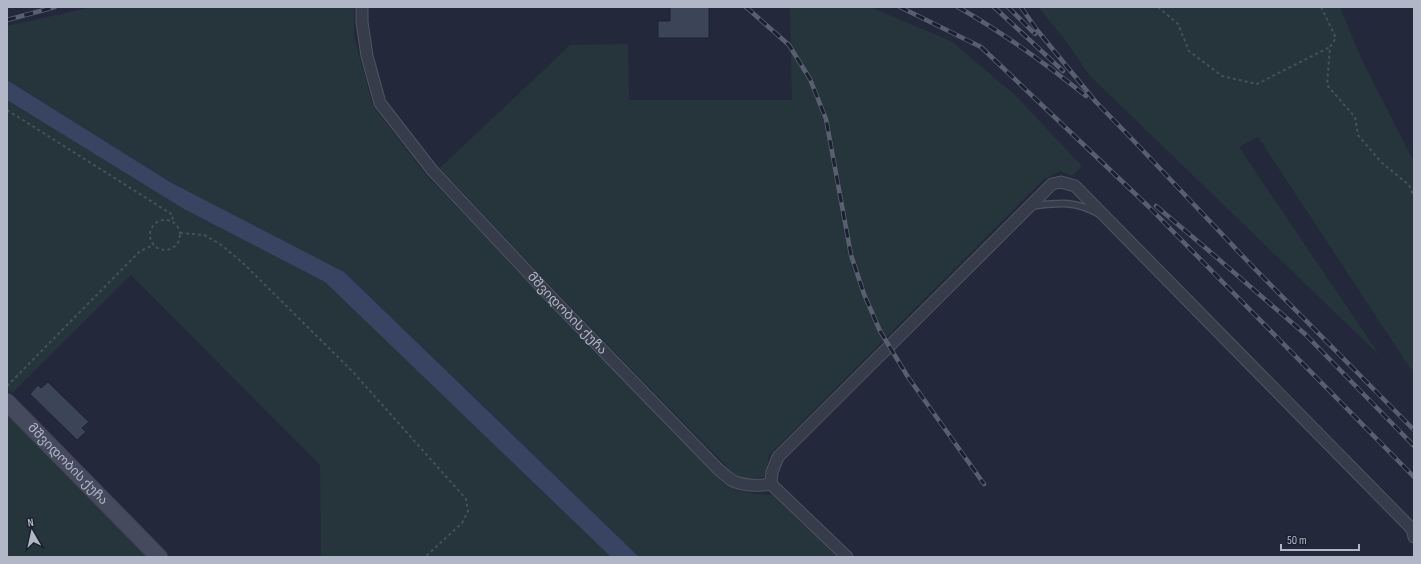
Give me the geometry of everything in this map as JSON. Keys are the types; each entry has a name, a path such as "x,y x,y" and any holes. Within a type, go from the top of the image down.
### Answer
{"main road":[{"name":"მშვიდობის ქუჩა","path":"7,402 159,557"}],"street":[{"name":"მშვიდობის ქუჩა","path":"362,7 362,22 367,56 380,103 432,170 551,298 718,469 732,481 742,484 759,486 771,484"},
{"path":"847,557 771,484 772,472 778,457 1029,206 1052,184 1061,182 1075,186 1110,221 1412,529 1414,537"}],"lane":[{"path":"1029,206 1059,203 1074,204 1096,212 1110,221"}],"path":[{"path":"1158,7 1178,24 1189,51 1222,76 1257,84 1330,47"},
{"path":"1321,7 1336,38 1330,47 1327,85 1355,117 1358,135 1381,162 1409,185 1414,197"},
{"path":"7,110 173,215 172,222"},
{"path":"162,220 172,222 176,225 180,233 178,242 171,248 162,249 154,245 150,235 153,226 162,220"},
{"path":"180,233 204,235 220,244 243,262 353,372 466,499 468,511 462,522 425,557"},
{"path":"7,386 140,251 154,245"}],"shaded area":[{"path":"92,7 354,7 354,37 373,106 426,175 722,482 746,492 773,495 837,557 639,557 344,272 170,182 7,80 7,26"},
{"path":"790,7 870,7 951,41 1015,95 1082,166 1072,176 1060,171 1043,180 769,455 765,477 745,479 735,475 554,290 440,168 570,45 628,44 629,100 792,100"},
{"path":"1038,7 1340,7 1361,58 1414,162 1414,374 1258,137 1239,147 1380,356 1090,76 1062,36"},
{"path":"7,100 184,209 325,282 611,557 321,557 320,465 131,275 12,393 7,388"},
{"path":"7,414 150,557 7,557"}],"water":[{"path":"7,80 170,182 344,272 639,557 611,557 325,282 184,209 7,100"}],"building":[{"path":"670,7 709,7 709,38 658,38 658,21 670,21"},
{"path":"48,382 89,422 82,428 86,432 77,440 30,394 38,385 41,388"}],"railway":[{"path":"7,20 55,7"},
{"path":"746,7 789,45 810,79 826,119 851,255 864,294 880,331 908,377 984,484"},
{"path":"900,7 981,47 1148,206 1414,477"},
{"path":"958,7 1024,49 1086,96"},
{"path":"994,7 1063,71"},
{"path":"1008,7 1035,34"},
{"path":"1021,7 1037,30 1096,102 1254,268 1414,430"},
{"path":"1156,206 1305,334 1414,446"}]}
